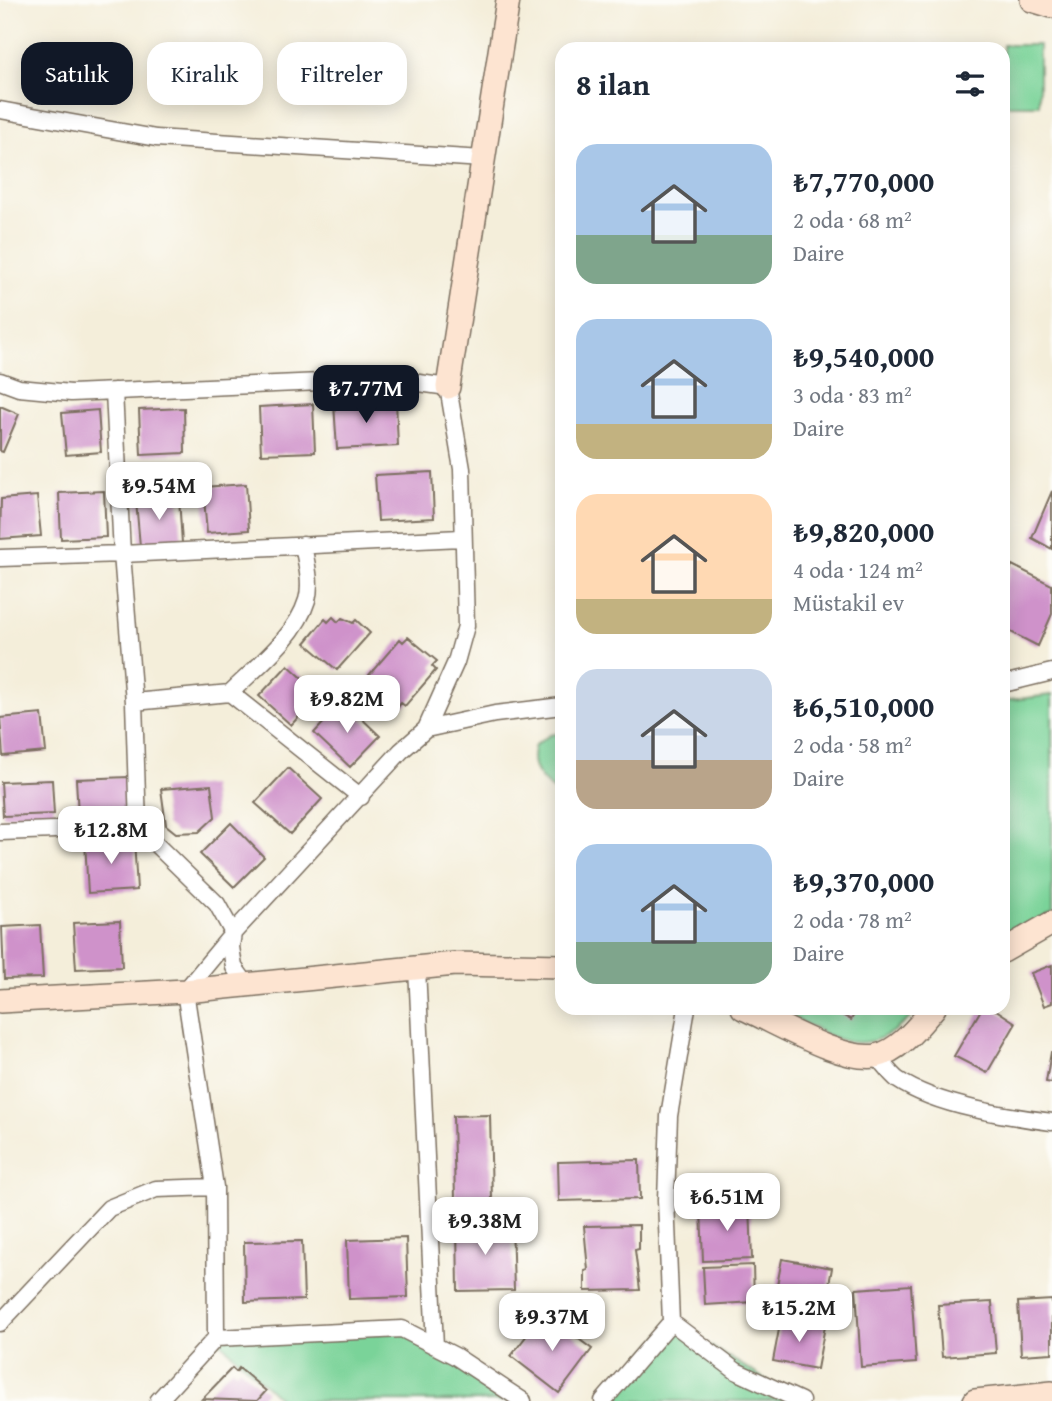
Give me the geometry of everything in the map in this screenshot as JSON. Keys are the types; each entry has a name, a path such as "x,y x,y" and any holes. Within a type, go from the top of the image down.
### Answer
{"street":[{"path":"158,1401 216,1338 215,1187 185,991 233,933 401,751 426,729 456,662 466,626 461,538 461,469 448,387 508,0"},
{"path":"1032,0 1052,6"},
{"path":"0,110 156,138 483,159"},
{"path":"0,381 32,389 114,391 390,379 448,387"},
{"path":"114,391 122,554 134,702 138,827 217,904 233,933 231,958 247,985"},
{"path":"0,558 461,538"},
{"path":"134,702 230,693 283,639 299,617 308,598 308,573 303,545"},
{"path":"1010,682 1052,672"},
{"path":"230,693 361,797"},
{"path":"426,729 495,714 555,707"},
{"path":"0,832 138,827"},
{"path":"1010,947 1052,923"},
{"path":"0,1001 185,991 417,968 516,963 555,966"},
{"path":"417,968 435,1346"},
{"path":"603,1401 671,1322 666,1200 668,1116 686,1015"},
{"path":"759,1015 833,1048 876,1056 897,1046 927,1015"},
{"path":"876,1056 898,1080 944,1100 999,1115 1052,1122"},
{"path":"0,1323 109,1208 156,1189 215,1187"},
{"path":"671,1322 736,1371 801,1401"},
{"path":"216,1338 402,1329 435,1346 523,1401"},
{"path":"975,1401 1052,1393"}],"green space":[{"path":"1010,45 1039,45 1039,105 1010,105"},
{"path":"1052,695 1052,915 1010,933 1010,700"},
{"path":"555,734 555,792 539,775 533,762 535,745"},
{"path":"788,1015 913,1015 882,1037 866,1042 850,1042"},
{"path":"671,1322 801,1401 603,1401"},
{"path":"402,1329 523,1401 282,1401 216,1338"}],"building":[{"path":"396,401 398,446 337,449 334,404"},
{"path":"313,404 315,452 261,454 259,407"},
{"path":"0,406 19,414 3,452 0,451"},
{"path":"184,408 185,453 141,455 139,410"},
{"path":"98,410 101,452 66,455 62,413"},
{"path":"432,472 434,518 378,521 375,475"},
{"path":"246,484 249,530 207,533 203,487"},
{"path":"104,491 106,537 61,539 59,493"},
{"path":"1052,491 1052,549 1032,538"},
{"path":"37,496 41,536 0,539 1,499"},
{"path":"179,498 182,543 140,546 136,501"},
{"path":"1012,565 1052,585 1052,614 1038,646 1010,632"},
{"path":"333,617 338,622 342,618 353,623 356,620 370,633 337,670 305,643 325,619 328,622"},
{"path":"408,637 437,661 432,666 436,670 405,706 401,703 398,707 370,683 373,679 369,675 400,639 403,642"},
{"path":"288,665 320,694 291,725 259,696"},
{"path":"340,705 356,713 380,736 350,767 314,733"},
{"path":"42,714 46,752 3,756 0,718"},
{"path":"288,768 322,799 290,834 255,803"},
{"path":"129,777 130,813 78,815 76,779"},
{"path":"52,780 54,814 3,816 1,782"},
{"path":"211,785 215,817 199,832 176,833 166,825 161,789"},
{"path":"231,823 264,857 234,887 200,854"},
{"path":"134,839 137,890 88,893 85,842"},
{"path":"120,921 122,967 76,969 73,923"},
{"path":"40,925 43,978 4,979 2,927"},
{"path":"1052,965 1052,1003 1044,1006 1031,973"},
{"path":"978,1015 1004,1015 1016,1023 987,1073 954,1056"},
{"path":"1052,1052 1052,1083 1046,1082"},
{"path":"490,1115 492,1200 455,1200 453,1116"},
{"path":"639,1160 640,1199 559,1201 558,1162"},
{"path":"750,1205 752,1259 703,1261 701,1208"},
{"path":"512,1222 514,1290 458,1291 457,1223"},
{"path":"639,1225 639,1249 635,1250 640,1290 585,1291 585,1271 588,1270 584,1226"},
{"path":"406,1238 408,1297 349,1299 347,1240"},
{"path":"302,1241 304,1300 245,1302 244,1242"},
{"path":"782,1259 832,1268 822,1322 780,1315 783,1298 775,1296"},
{"path":"753,1265 754,1302 705,1305 703,1267"},
{"path":"911,1285 916,1363 861,1367 856,1289"},
{"path":"1052,1300 1052,1353 1021,1355 1018,1302"},
{"path":"992,1302 996,1353 942,1357 938,1305"},
{"path":"544,1313 592,1349 559,1393 511,1356"},
{"path":"781,1319 825,1326 817,1369 773,1361"},
{"path":"232,1368 236,1372 239,1368 266,1391 257,1401 202,1399"}]}
